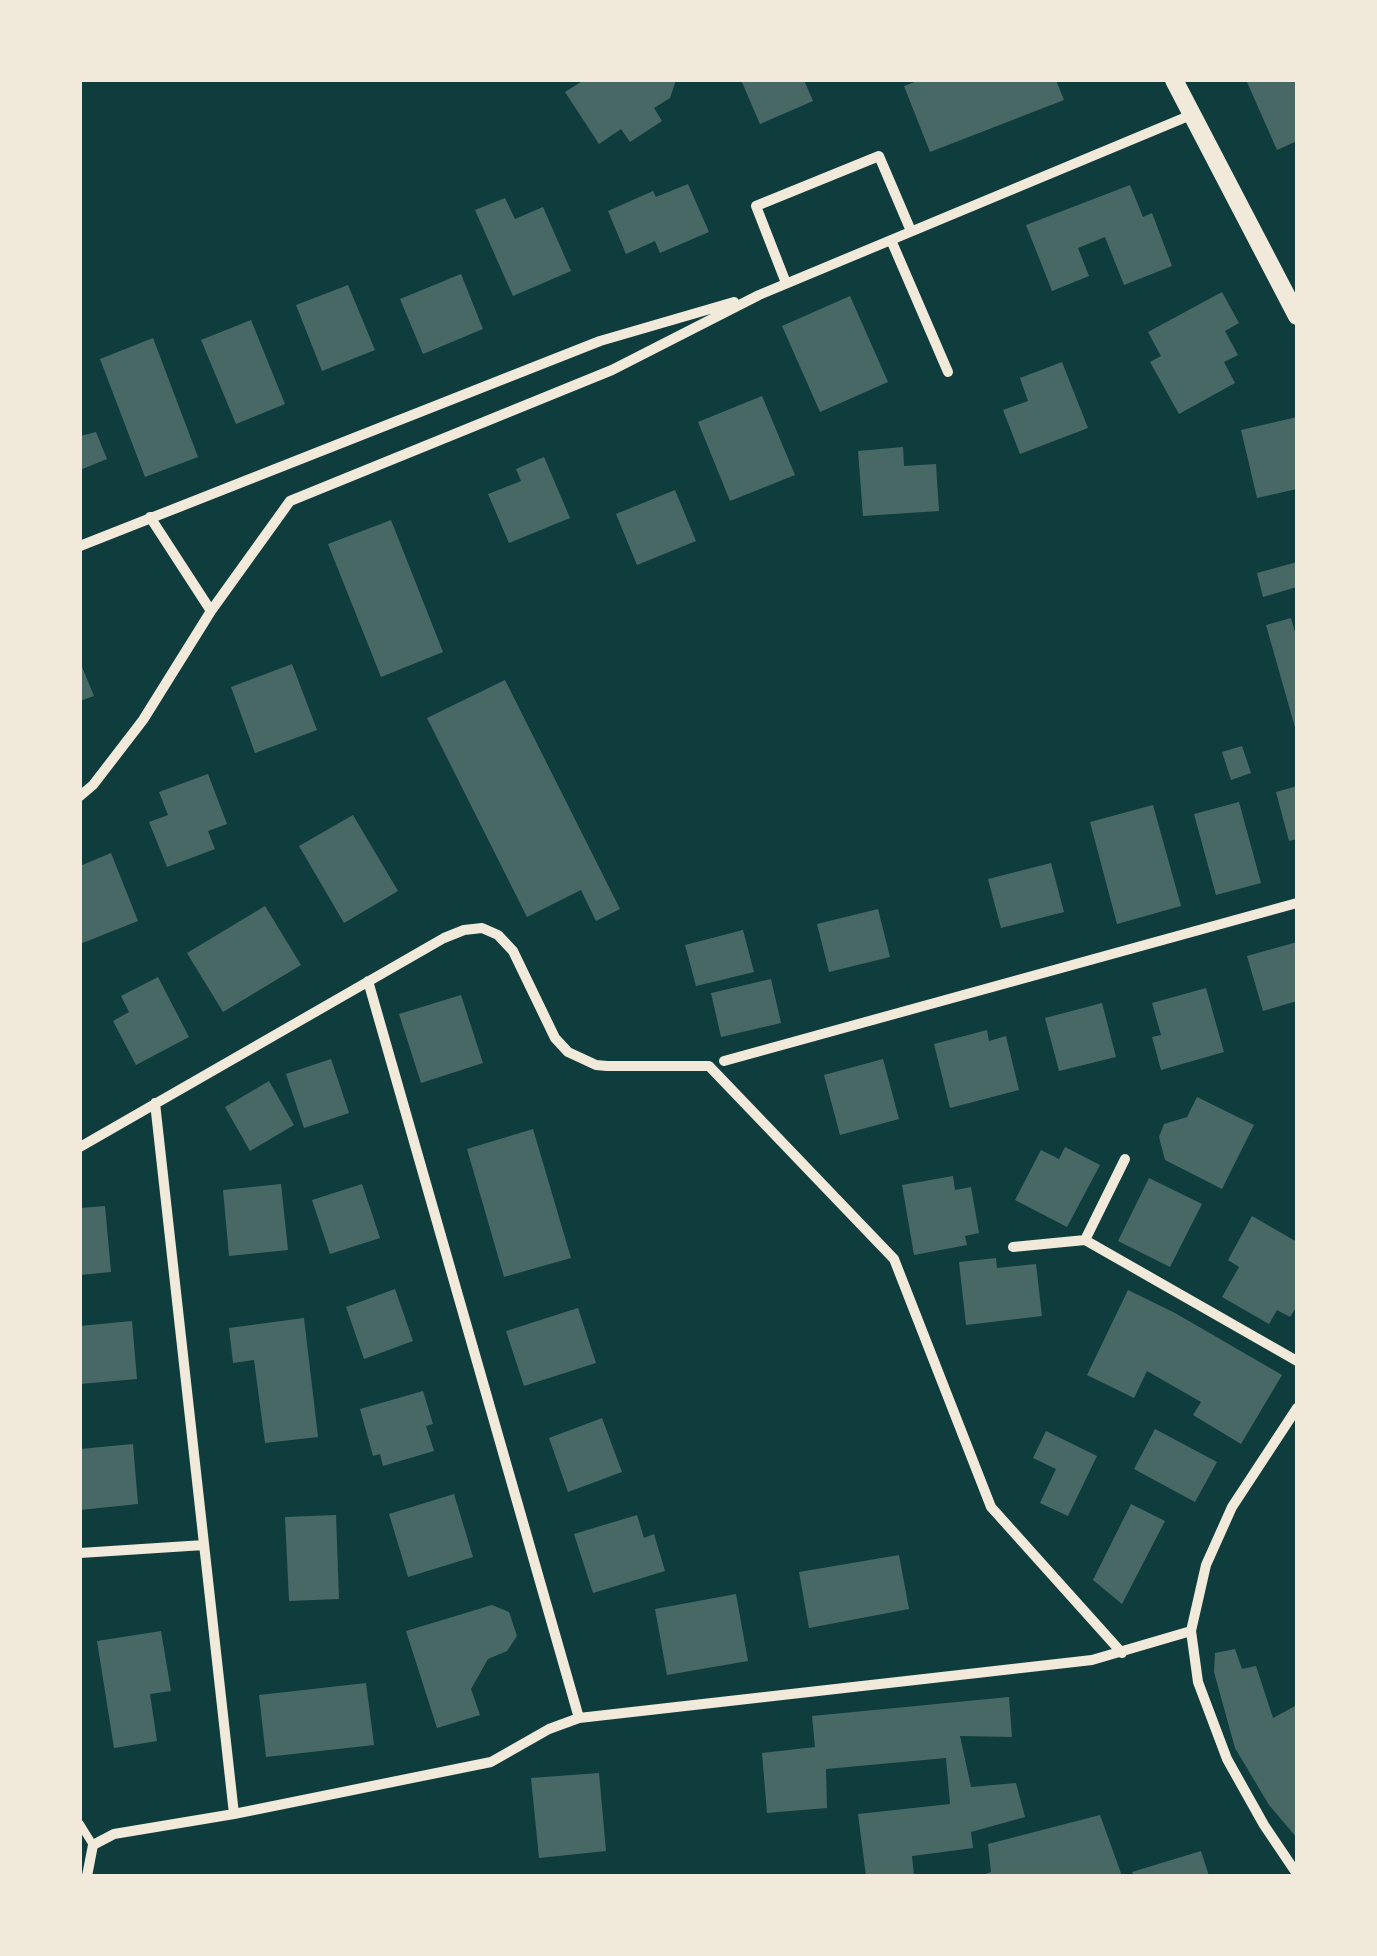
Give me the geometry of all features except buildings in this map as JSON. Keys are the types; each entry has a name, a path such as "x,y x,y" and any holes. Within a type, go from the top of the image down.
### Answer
{"street":[{"path":"1174,80 1297,316"},
{"path":"80,796 143,720 211,611 290,502 612,370 759,294 1191,115"},
{"path":"786,283 756,206 879,156 911,231"},
{"path":"891,240 948,372"},
{"path":"80,546 600,341 759,294"},
{"path":"150,517 211,611"},
{"path":"724,1061 1297,903"},
{"path":"80,1147 444,938 482,928 498,935 513,951 554,1038 568,1052 596,1065 708,1066 894,1260 991,1506 1122,1653"},
{"path":"368,981 579,1718"},
{"path":"155,1103 234,1814"},
{"path":"1085,1240 1125,1159"},
{"path":"1013,1247 1085,1240 1297,1361"},
{"path":"1297,1408 1232,1507 1206,1565 1191,1631 1198,1682 1227,1759 1264,1826 1297,1874"},
{"path":"80,1553 204,1545"},
{"path":"87,1876 93,1845 114,1834 491,1762 549,1728 579,1718 1092,1660 1191,1631"}],"lane":[{"path":"80,1824 93,1845"}]}
